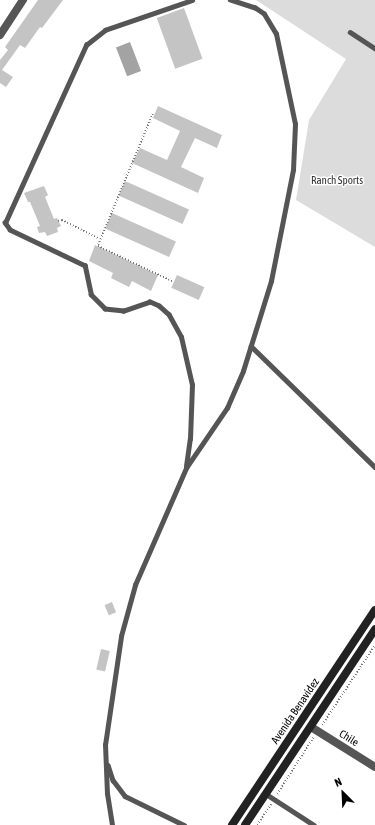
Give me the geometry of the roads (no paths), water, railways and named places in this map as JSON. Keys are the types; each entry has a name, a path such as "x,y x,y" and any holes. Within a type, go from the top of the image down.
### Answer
{"main road":[{"name":"Avenida Benavídez","path":"232,825 375,610"},
{"name":"Avenida Benavídez","path":"245,825 375,629"}],"street":[{"path":"0,35 23,0"},
{"name":"Chile","path":"311,727 375,768"}],"lane":[{"path":"186,468 190,439 192,385 181,337 169,315 159,306 150,302 124,311 105,310 91,295 84,266 10,230 5,223 86,45 105,30 192,0"},
{"path":"112,825 106,794 106,758 112,686 121,636 135,585 186,468 227,408 236,392 271,281 285,219 293,170 295,124 279,47 271,22 254,8 230,0"},
{"path":"350,32 375,48"},
{"path":"251,346 375,467"},
{"path":"106,758 113,780 125,796 184,825"},
{"path":"266,794 314,825"}],"park label":[{"name":"Ranch Sports","path":"337,180"}]}
